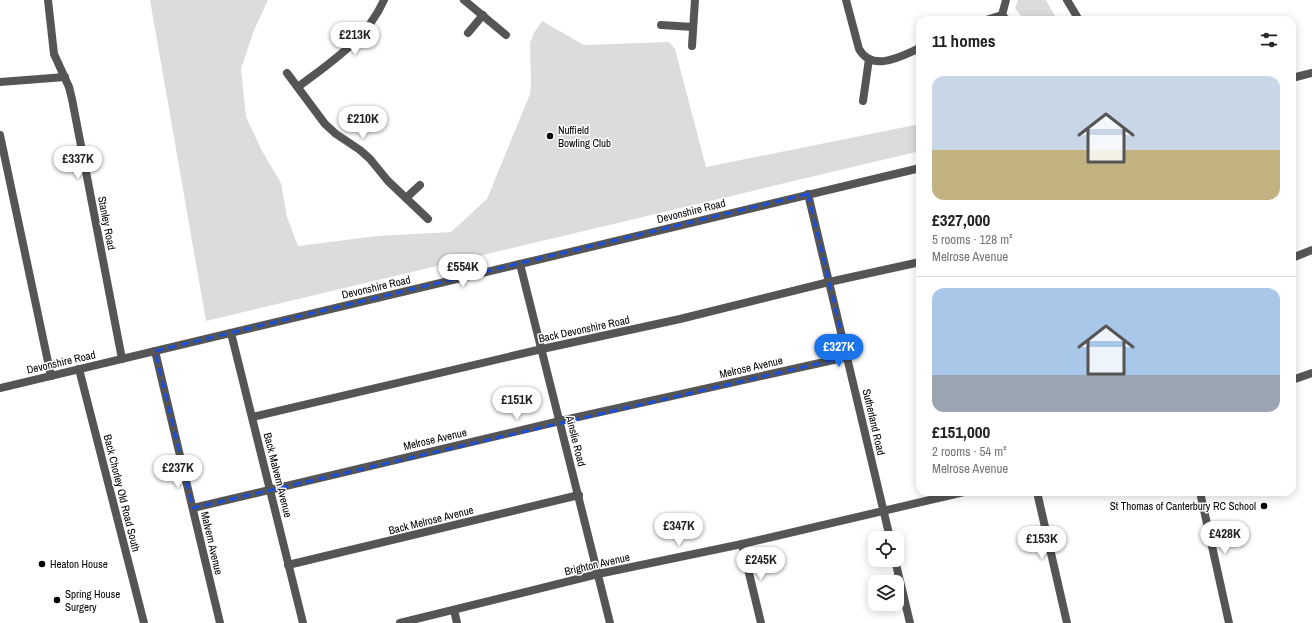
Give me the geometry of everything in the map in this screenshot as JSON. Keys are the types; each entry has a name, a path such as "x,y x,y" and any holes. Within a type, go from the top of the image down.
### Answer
{"street":[{"name":"Stanley Road","path":"48,0 54,54 65,77 72,99 122,359"},
{"path":"298,87 359,38 370,24 384,0"},
{"path":"464,0 506,35"},
{"path":"692,46 695,0"},
{"path":"846,0 859,49 862,54 869,59 882,62 916,49"},
{"path":"1005,16 1006,0"},
{"path":"1067,0 1077,16"},
{"path":"468,33 483,15"},
{"path":"661,25 693,27"},
{"path":"863,101 869,59"},
{"path":"287,73 325,124 370,159 388,181 428,219"},
{"path":"1296,77 1312,73"},
{"path":"0,82 65,77"},
{"path":"0,135 51,376"},
{"name":"Devonshire Road","path":"0,388 916,169"},
{"path":"406,198 420,185"},
{"name":"Sutherland Road","path":"808,194 888,531"},
{"path":"1296,256 1312,250"},
{"name":"Back Devonshire Road","path":"252,417 542,349 680,319 829,282 916,263"},
{"name":"Ainslie Road","path":"520,264 610,623"},
{"name":"Back Malvern Avenue","path":"231,333 303,623"},
{"name":"Malvern Avenue","path":"156,351 220,623"},
{"name":"Melrose Avenue","path":"193,508 560,421 847,357"},
{"name":"Back Chorley Old Road South","path":"79,369 144,623"},
{"path":"1296,379 1312,373"},
{"name":"Back Melrose Avenue","path":"288,565 578,495"},
{"name":"Brighton Avenue","path":"400,623 598,574 742,544 947,496"},
{"path":"1038,496 1067,623"},
{"path":"1201,496 1229,623"},
{"path":"742,544 761,623"},
{"path":"897,567 910,623"},
{"path":"454,610 457,623"}],"highlighted area":[{"path":"808,194 847,357 193,508 155,351"}],"shaded area":[{"path":"150,0 268,0 254,30 241,69 246,117 262,151 281,183 287,217 298,246 377,236 451,232 487,199 530,94 530,43 534,33 542,21 584,45 669,42 675,49 706,167 916,125 916,152 206,321"},
{"path":"1018,0 1046,0 1055,16 1021,16 1015,8"}],"place":[{"name":"Nuffield Bowling Club","path":"550,136"},
{"name":"St Thomas of Canterbury RC School","path":"1264,506"},
{"name":"Heaton House","path":"42,564"},
{"name":"Spring House Surgery","path":"57,600"}]}
